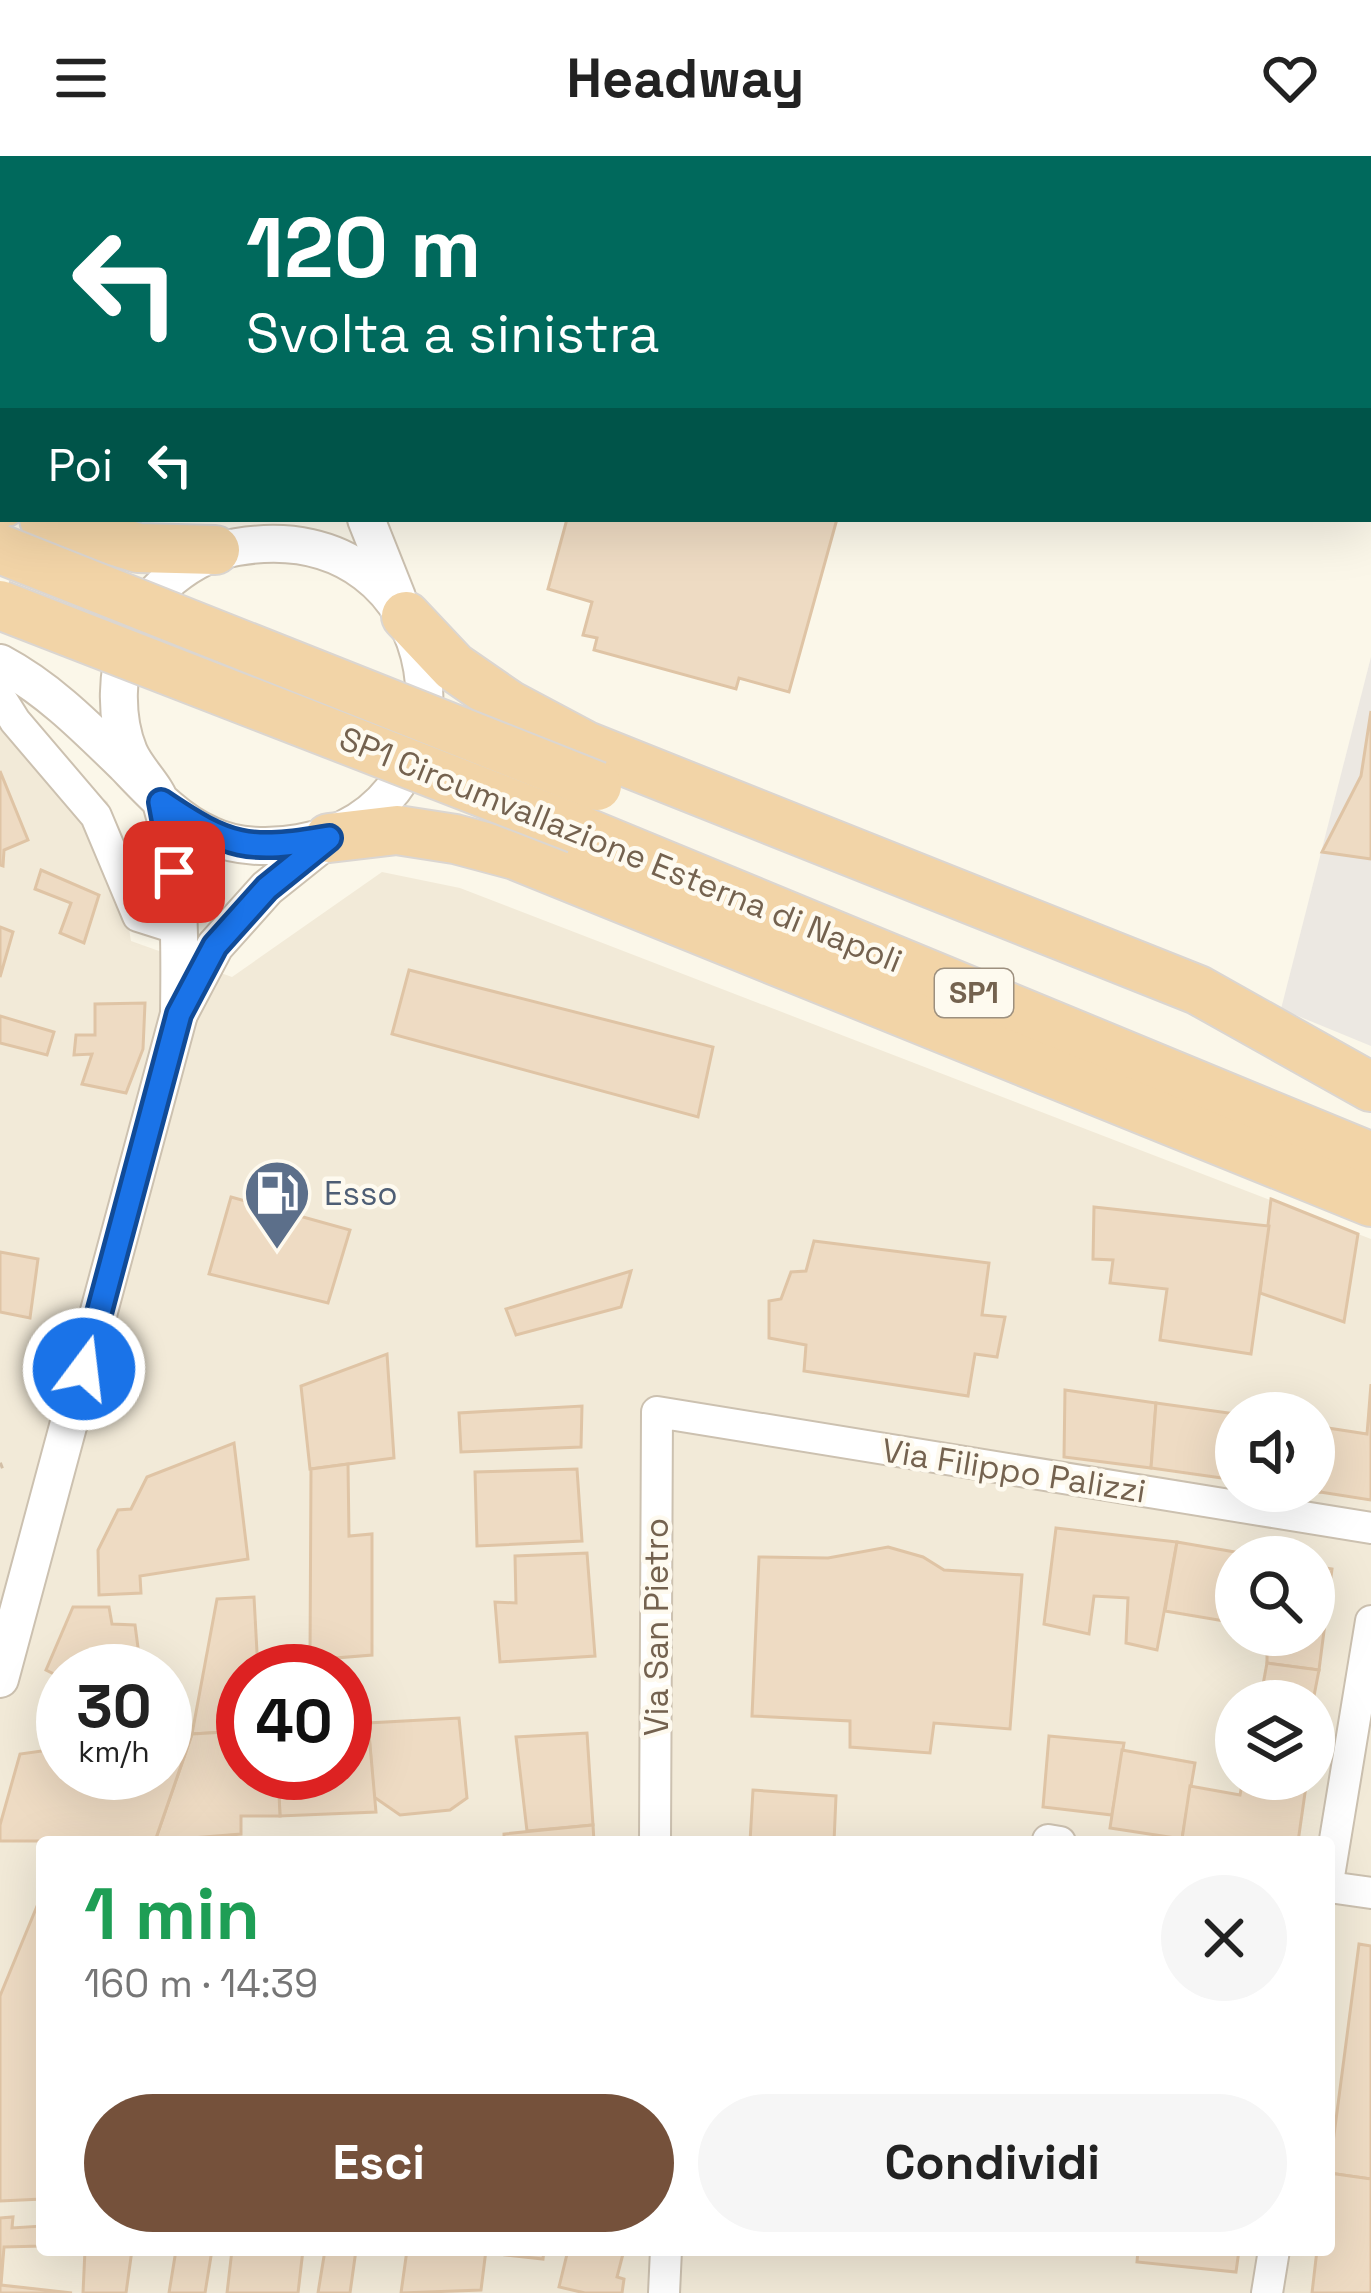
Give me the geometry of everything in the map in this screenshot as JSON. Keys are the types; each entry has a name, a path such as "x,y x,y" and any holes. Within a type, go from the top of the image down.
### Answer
{"highway":[{"path":"54,522 138,548 215,550"},
{"name":"SP1 Circumvallazione Esterna di Napoli","path":"0,549 1371,1090"},
{"name":"SP1 Circumvallazione Esterna di Napoli","path":"0,605 577,830 1371,1157"},
{"path":"406,616 454,667 509,705 586,746 1198,990 1371,1090"},
{"path":"329,838 397,830 515,855 1371,1202"}],"street":[{"path":"179,1014 179,929 161,802 128,751 117,692 130,633 164,583 248,522"},
{"path":"0,1679 179,1014 215,946 267,888 329,838 380,806 414,756 427,697 416,638 367,522"},
{"path":"215,550 275,540 334,553 383,587 406,616"},
{"path":"0,663 29,678 77,718 161,802 211,836 269,848 329,838"},
{"path":"0,697 96,816 137,916 179,929"},
{"name":"Via Filippo Palizzi","path":"657,1412 1371,1528"},
{"name":"Via San Pietro","path":"655,1836 657,1412"},
{"path":"1335,1840 1371,1621"},
{"path":"1335,1888 1371,1893"},
{"path":"664,2293 666,2256"},
{"path":"1268,2293 1273,2256"}],"path":[{"path":"0,1466 11,1462"}],"shaded area":[{"path":"1371,657 1371,1046 1281,1009"},
{"path":"0,726 108,802 131,941 232,977 382,872 460,888 1371,1239 1371,2293 0,2293"}],"building":[{"path":"566,522 836,522 789,692 739,678 736,689 594,650 597,638 583,635 592,602 548,589"},
{"path":"1371,711 1371,859 1322,852 1361,776"},
{"path":"0,771 28,840 4,850 3,866 0,865"},
{"path":"41,870 99,895 84,943 60,933 71,903 35,889"},
{"path":"0,927 13,932 0,977"},
{"path":"409,970 713,1047 698,1117 392,1034"},
{"path":"145,1003 143,1049 126,1093 82,1084 92,1054 74,1055 76,1035 95,1035 95,1004"},
{"path":"0,1016 54,1032 47,1055 0,1043"},
{"path":"231,1197 350,1230 328,1303 209,1274"},
{"path":"1271,1199 1358,1234 1344,1322 1260,1293"},
{"path":"1094,1207 1269,1226 1251,1354 1160,1340 1167,1289 1110,1283 1113,1260 1093,1259"},
{"path":"814,1241 989,1263 982,1315 1005,1317 997,1357 975,1354 968,1396 804,1371 806,1345 769,1338 769,1301 781,1299 791,1272 806,1271"},
{"path":"0,1252 38,1259 30,1318 0,1312"},
{"path":"631,1271 621,1307 516,1335 506,1309"},
{"path":"387,1354 394,1458 310,1469 301,1386"},
{"path":"1371,1384 1371,1500 1335,1494 1335,1429 1367,1434"},
{"path":"1065,1390 1156,1403 1151,1468 1064,1457"},
{"path":"1156,1403 1215,1411 1215,1477 1151,1468"},
{"path":"582,1406 581,1447 461,1452 459,1413"},
{"path":"234,1443 248,1559 140,1576 141,1593 99,1595 98,1550 118,1510 131,1509 147,1477"},
{"path":"348,1464 349,1536 372,1534 372,1644 310,1644 311,1469"},
{"path":"577,1469 582,1541 477,1546 475,1472"},
{"path":"1056,1528 1177,1542 1157,1650 1126,1643 1128,1598 1094,1596 1089,1634 1044,1624"},
{"path":"1177,1542 1215,1549 1215,1619 1165,1611"},
{"path":"888,1547 923,1557 944,1570 1022,1575 1010,1729 934,1723 930,1753 850,1747 850,1721 752,1716 759,1557 828,1558"},
{"path":"587,1553 595,1656 500,1662 495,1602 516,1603 515,1556"},
{"path":"254,1597 257,1644 216,1644 216,1733 192,1734 217,1599"},
{"path":"73,1607 109,1607 112,1624 135,1625 138,1644 57,1644"},
{"path":"1267,1656 1321,1656 1319,1670 1267,1663"},
{"path":"1267,1663 1319,1670 1317,1680 1264,1680"},
{"path":"459,1718 467,1798 450,1810 400,1815 374,1797 372,1723"},
{"path":"216,1733 216,1800 279,1800 280,1816 241,1816 241,1834 157,1836 169,1800 192,1800 192,1734"},
{"path":"587,1733 593,1825 527,1831 516,1737"},
{"path":"1049,1736 1124,1743 1112,1815 1043,1807"},
{"path":"1122,1750 1195,1763 1183,1836 1110,1828"},
{"path":"36,1752 36,1800 169,1800 157,1836 36,1836 36,1841 0,1841 20,1754"},
{"path":"372,1768 376,1812 280,1816 279,1800 372,1800"},
{"path":"1190,1786 1215,1790 1215,1800 1304,1800 1299,1836 1182,1836"},
{"path":"753,1790 836,1796 834,1836 750,1836"},
{"path":"593,1825 594,1836 504,1836"},
{"path":"36,1909 36,2199 0,2201 0,1996"},
{"path":"1359,1944 1371,1946 1371,2179 1335,2174 1335,2127"},
{"path":"1335,2174 1371,2179 1371,2293 1312,2293 1316,2256 1335,2256"},
{"path":"13,2217 12,2228 36,2226 36,2246 4,2247 1,2285 72,2293 0,2293 0,2218"},
{"path":"85,2256 131,2256 126,2293 83,2293"},
{"path":"175,2256 211,2256 205,2293 169,2293"},
{"path":"231,2256 302,2256 298,2293 227,2293"},
{"path":"324,2256 355,2256 350,2293 318,2293"},
{"path":"406,2256 485,2256 481,2290 401,2293"},
{"path":"567,2256 622,2256 617,2277 624,2279 622,2293 559,2287"},
{"path":"1138,2256 1238,2256 1236,2272 1137,2262"}],"place":[{"name":"Esso","path":"277,1252"}],"route":[{"path":"84,1369 179,1014 215,946 267,888 329,838 269,848 211,836 161,802 174,872"}]}
